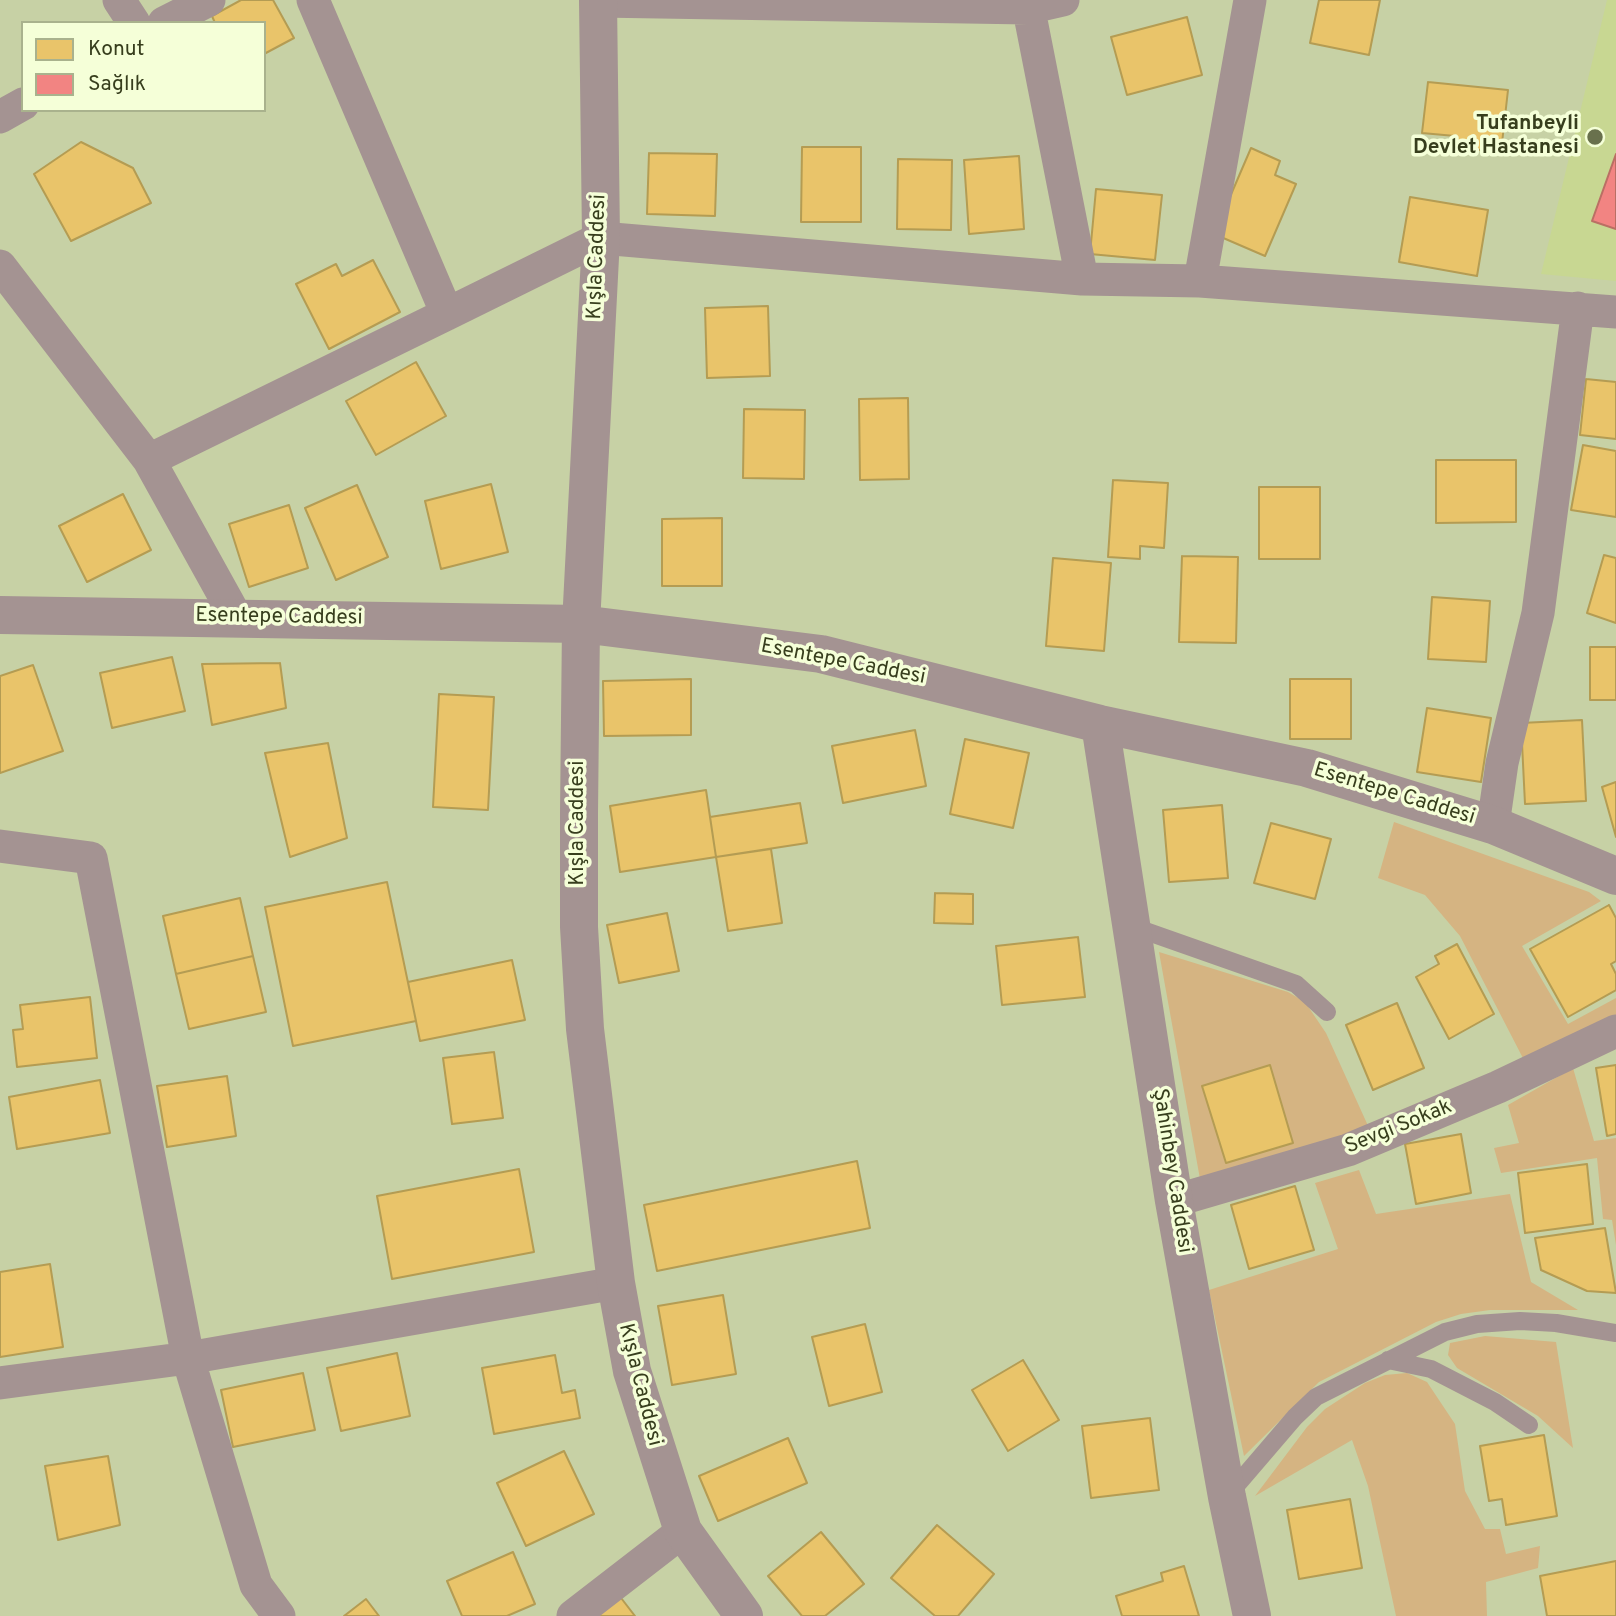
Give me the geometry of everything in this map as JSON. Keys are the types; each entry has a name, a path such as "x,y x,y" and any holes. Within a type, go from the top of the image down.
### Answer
{"street":[{"path":"119,0 133,21"},
{"path":"168,21 209,0"},
{"path":"313,0 447,314"},
{"path":"598,1 1028,4 1063,0"},
{"path":"1200,281 1250,0"},
{"name":"Kışla Caddesi","path":"598,1 601,238 581,624 579,927 591,1095 616,1283 632,1371 683,1531 744,1616"},
{"path":"1028,4 1082,279"},
{"path":"0,117 21,105"},
{"path":"149,460 601,238 1082,279 1200,281 1616,312"},
{"path":"0,266 149,460 236,617"},
{"path":"1493,825 1502,763 1538,613 1578,308"},
{"name":"Esentepe Caddesi","path":"0,615 581,624 821,654 1100,724 1307,768 1493,825 1616,876"},
{"name":"Şahinbey Caddesi","path":"1100,724 1134,927 1174,1201 1227,1497 1252,1616"},
{"path":"0,846 91,858 188,1358 256,1585 279,1616"},
{"name":"Sevgi Sokak","path":"1174,1201 1348,1150 1498,1087 1616,1031"},
{"path":"0,1383 188,1358 616,1283"},
{"path":"573,1616 683,1531"}],"lane":[{"path":"1134,927 1287,981 1310,995 1327,1012"},
{"path":"1227,1497 1295,1417 1316,1397 1445,1332 1478,1324 1556,1323 1616,1333"},
{"path":"1388,1360 1431,1369 1495,1402 1530,1425"}],"shaded area":[{"name":"Tufanbeyli Devlet Hastanesi","path":"1607,0 1616,0 1616,281 1541,274"},
{"path":"1394,822 1589,892 1601,901 1522,946 1568,1024 1616,998 1616,1019 1527,1066 1460,936 1425,895 1378,878"},
{"path":"1159,952 1288,992 1305,1002 1326,1033 1369,1128 1200,1179"},
{"path":"1573,1068 1594,1141 1616,1138 1616,1245 1612,1220 1603,1219 1597,1158 1501,1173 1494,1148 1519,1143 1508,1105"},
{"path":"1359,1170 1376,1214 1510,1194 1531,1282 1578,1310 1490,1310 1461,1314 1436,1322 1319,1382 1244,1456 1209,1290 1338,1249 1315,1183"},
{"path":"1485,1336 1556,1342 1573,1448 1538,1416 1457,1368 1448,1355 1450,1343"},
{"path":"1407,1373 1427,1382 1455,1424 1465,1491 1485,1529 1500,1529 1506,1554 1540,1546 1538,1568 1486,1582 1487,1616 1396,1616 1368,1486 1352,1440 1255,1496 1307,1427 1325,1409 1365,1383 1385,1375"}],"building: Konut":[{"path":"241,0 273,0 294,38 266,53 266,21 214,21 212,16"},
{"path":"1319,0 1380,0 1369,55 1310,43"},
{"path":"1187,17 1202,75 1127,95 1111,37"},
{"path":"1428,82 1508,90 1502,143 1490,141 1489,151 1454,147 1455,136 1422,133"},
{"path":"81,142 133,168 151,203 71,241 34,174"},
{"path":"802,147 861,147 861,222 801,222"},
{"path":"1251,148 1280,161 1275,175 1296,184 1265,256 1214,234"},
{"path":"649,153 717,154 715,216 647,214"},
{"path":"1019,156 1024,229 969,234 964,160"},
{"path":"898,159 952,160 951,230 897,229"},
{"path":"1096,189 1162,195 1155,260 1090,254"},
{"path":"1410,197 1488,210 1477,276 1399,262"},
{"path":"373,260 400,312 329,349 296,284 336,264 342,276"},
{"path":"768,306 770,376 707,378 705,308"},
{"path":"416,362 446,416 376,455 346,401"},
{"path":"1586,379 1616,382 1616,439 1580,435"},
{"path":"908,398 909,479 860,480 859,399"},
{"path":"744,409 805,410 804,479 743,478"},
{"path":"1583,445 1616,451 1616,517 1571,510"},
{"path":"1436,460 1516,460 1516,522 1436,523"},
{"path":"1113,480 1168,483 1164,548 1140,546 1140,559 1108,557"},
{"path":"491,484 508,552 441,569 425,501"},
{"path":"357,485 388,557 336,580 305,508"},
{"path":"1259,487 1320,487 1320,559 1259,559"},
{"path":"123,494 151,550 87,582 59,526"},
{"path":"289,505 308,568 249,587 229,524"},
{"path":"722,518 722,586 662,586 662,519"},
{"path":"1604,555 1616,558 1616,623 1587,613"},
{"path":"1182,556 1238,557 1236,643 1179,642"},
{"path":"1053,558 1111,563 1104,651 1046,646"},
{"path":"1432,597 1490,601 1486,662 1428,659"},
{"path":"1590,647 1616,647 1616,700 1590,700"},
{"path":"172,657 185,711 112,728 100,673"},
{"path":"280,663 286,708 212,725 202,664"},
{"path":"33,665 63,751 0,773 0,676"},
{"path":"691,679 691,735 604,736 603,681"},
{"path":"1290,679 1351,679 1351,739 1290,739"},
{"path":"439,694 494,697 488,810 433,807"},
{"path":"1427,708 1491,718 1481,782 1417,772"},
{"path":"1582,720 1586,801 1525,804 1521,723"},
{"path":"915,730 926,786 843,803 832,746"},
{"path":"965,739 1029,753 1013,828 950,814"},
{"path":"328,743 347,838 290,857 265,753"},
{"path":"1616,782 1616,837 1602,787"},
{"path":"706,790 716,857 620,872 610,806"},
{"path":"800,803 807,843 716,857 710,817"},
{"path":"1222,805 1228,878 1169,882 1163,810"},
{"path":"1271,823 1331,839 1315,899 1254,883"},
{"path":"771,849 782,923 728,931 716,857"},
{"path":"387,882 416,1021 293,1046 265,907"},
{"path":"935,893 973,894 973,924 934,923"},
{"path":"240,898 253,956 176,974 163,916"},
{"path":"1609,905 1616,918 1616,961 1611,964 1616,974 1616,990 1568,1017 1530,949"},
{"path":"667,913 679,971 619,983 607,925"},
{"path":"1078,937 1085,997 1002,1005 996,946"},
{"path":"1457,944 1494,1014 1449,1039 1416,977 1439,964 1435,956"},
{"path":"253,956 266,1012 189,1029 176,974"},
{"path":"512,960 525,1020 420,1041 408,982"},
{"path":"90,997 97,1058 17,1067 13,1030 23,1029 20,1005"},
{"path":"1397,1003 1424,1068 1373,1090 1346,1025"},
{"path":"494,1052 503,1118 452,1124 443,1058"},
{"path":"1270,1065 1293,1143 1226,1163 1202,1086"},
{"path":"1616,1065 1616,1134 1607,1136 1596,1068"},
{"path":"227,1076 236,1136 167,1147 157,1086"},
{"path":"100,1080 110,1133 17,1149 9,1097"},
{"path":"1461,1134 1471,1193 1416,1204 1405,1144"},
{"path":"857,1161 870,1228 657,1271 644,1205"},
{"path":"1587,1164 1593,1224 1525,1233 1518,1173"},
{"path":"519,1169 534,1252 392,1279 377,1196"},
{"path":"1295,1186 1314,1250 1249,1269 1231,1205"},
{"path":"1605,1228 1616,1293 1587,1291 1541,1270 1535,1238"},
{"path":"50,1264 63,1347 0,1357 0,1272"},
{"path":"723,1295 736,1374 672,1385 658,1306"},
{"path":"865,1324 882,1392 829,1406 812,1337"},
{"path":"397,1353 410,1416 341,1431 327,1368"},
{"path":"555,1355 562,1393 575,1390 580,1418 494,1434 482,1368"},
{"path":"1023,1360 1059,1420 1008,1451 972,1390"},
{"path":"303,1373 315,1430 233,1447 221,1390"},
{"path":"1150,1418 1159,1490 1091,1498 1082,1426"},
{"path":"1544,1435 1557,1516 1506,1525 1502,1499 1489,1501 1480,1446"},
{"path":"788,1438 807,1483 718,1521 699,1476"},
{"path":"564,1451 594,1514 526,1546 497,1483"},
{"path":"108,1456 120,1525 58,1540 45,1466"},
{"path":"1350,1499 1362,1568 1299,1579 1287,1510"},
{"path":"937,1525 994,1574 958,1616 935,1616 891,1578"},
{"path":"821,1532 864,1584 825,1616 802,1616 768,1576"},
{"path":"513,1552 535,1604 507,1616 462,1616 447,1581"},
{"path":"1616,1561 1616,1616 1547,1616 1540,1576"},
{"path":"1184,1566 1199,1616 1122,1616 1116,1596 1163,1581 1161,1573"},
{"path":"618,1594 635,1616 590,1616"},
{"path":"366,1599 379,1616 344,1616"}],"building: Sağlık":[{"path":"1616,154 1616,229 1592,221"}],"place":[{"name":"Tufanbeyli Devlet Hastanesi","path":"1595,137"}]}
